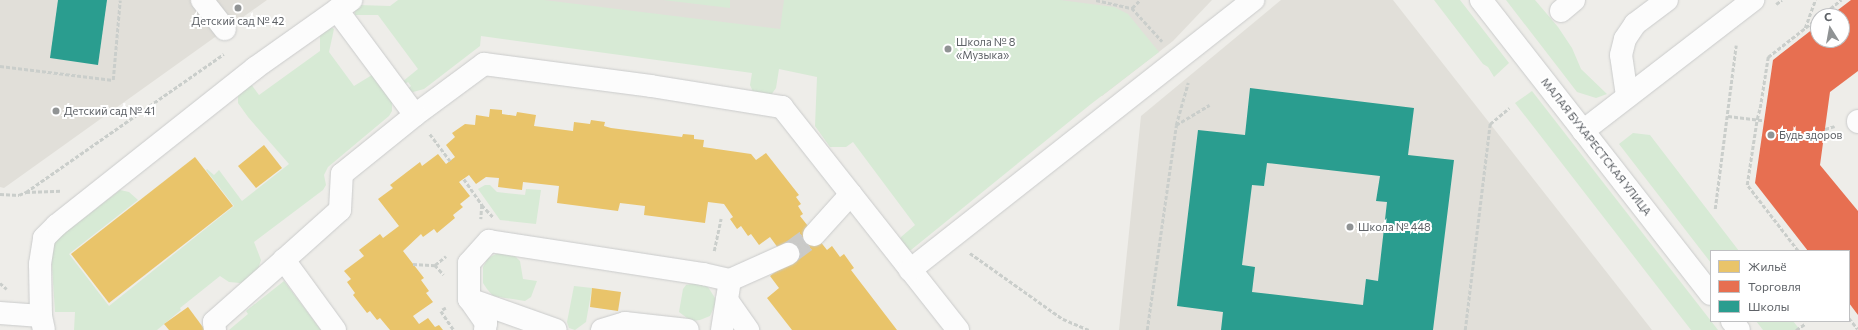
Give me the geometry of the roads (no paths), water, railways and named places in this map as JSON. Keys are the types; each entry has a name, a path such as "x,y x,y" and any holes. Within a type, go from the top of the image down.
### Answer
{"street":[{"path":"202,0 225,29"},
{"path":"910,270 1253,0"},
{"name":"МАЛАЯ БУХАРЕСТСКАЯ УЛИЦА","path":"1481,0 1710,293"},
{"path":"1627,96 1621,55 1625,39 1635,24 1667,0"},
{"path":"1583,132 1627,96 1754,0"},
{"path":"0,313 42,323 40,264 44,238 56,225 255,68 344,5 415,115"},
{"path":"215,330 214,322 340,210 342,174 415,115 484,64 651,86 782,108 958,330"},
{"path":"814,235 850,194"},
{"path":"486,330 486,323 469,299 469,263 489,241 703,274 729,290 748,330"},
{"path":"722,330 729,290 788,254"},
{"path":"284,260 335,330"},
{"path":"469,299 556,330"},
{"path":"1733,322 1739,330"},
{"path":"602,330 625,323 688,330"}],"tunnel":[{"path":"788,254 814,235"}],"place":[{"name":"Детский сад № 42","path":"238,8"},
{"name":"Школа № 8 «Музыка»","path":"948,49"},
{"name":"Детский сад № 41","path":"56,111"},
{"name":"Будь здоров","path":"1771,135"},
{"name":"Школа № 448","path":"1350,227"}]}
